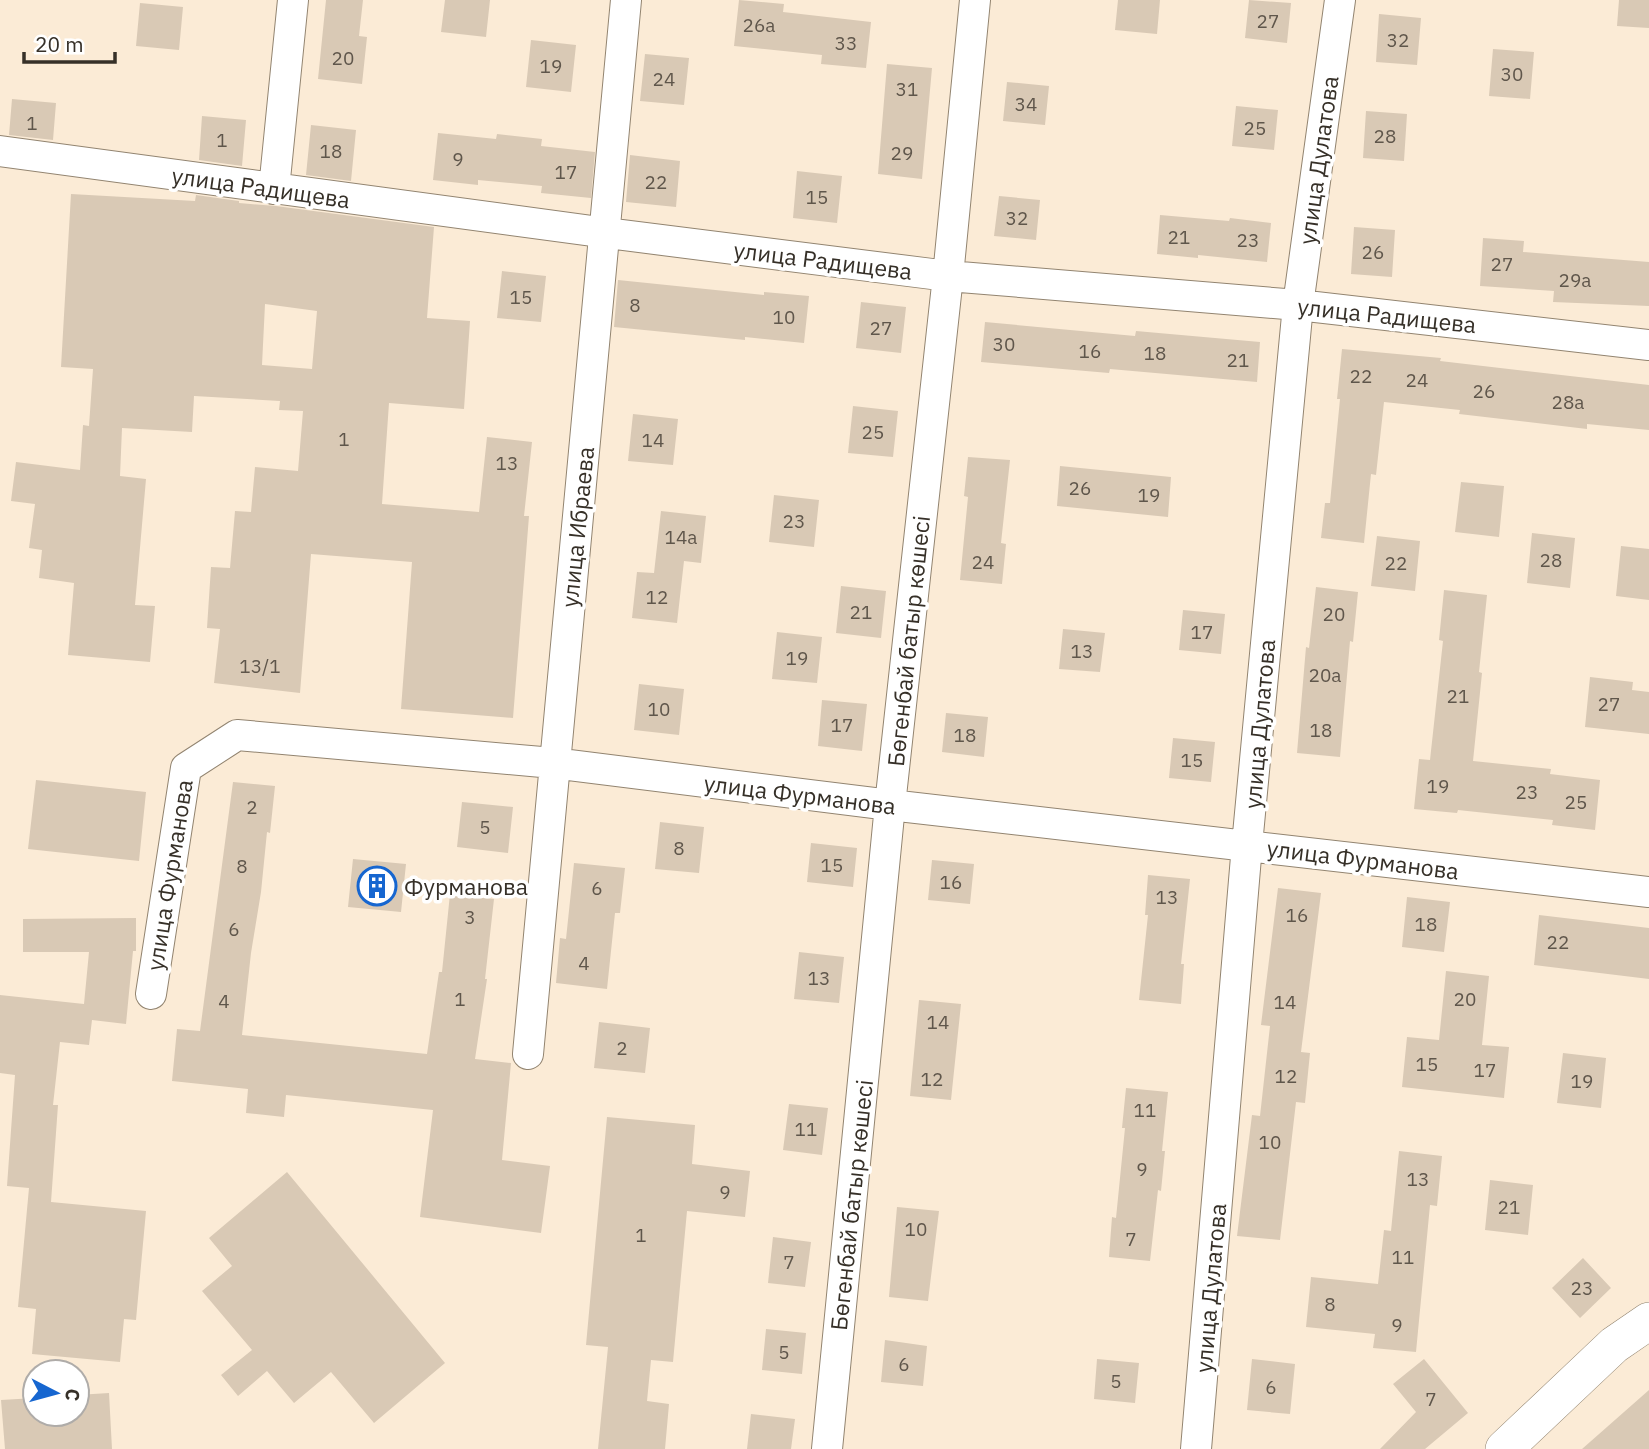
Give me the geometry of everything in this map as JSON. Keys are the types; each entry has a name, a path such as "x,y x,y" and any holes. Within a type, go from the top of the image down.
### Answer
{"main road":[{"path":"1504,1449 1614,1345 1649,1321"}],"street":[{"path":"274,189 293,0"},
{"name":"улица Ибраева","path":"528,1054 553,763 607,233 626,0"},
{"name":"Бөгенбай батыр көшесі","path":"827,1449 890,805 948,276 975,0"},
{"name":"улица Дулатова","path":"1196,1449 1247,845 1298,305 1340,0"},
{"name":"улица Радищева","path":"0,151 948,276 1298,305 1649,345"},
{"name":"улица Фурманова","path":"151,994 186,768 237,735 553,763 890,805 1649,892"}],"building":[{"path":"326,0 363,0 359,36 367,37 362,84 318,79"},
{"path":"445,0 490,0 486,37 441,32"},
{"path":"739,0 784,4 783,12 871,22 866,68 821,64 822,55 734,46"},
{"path":"1118,0 1160,0 1157,34 1115,30"},
{"path":"1249,0 1291,3 1287,43 1245,38"},
{"path":"1619,0 1649,0 1649,28 1617,26"},
{"path":"140,3 183,7 179,50 136,46"},
{"path":"1379,14 1421,18 1417,65 1376,62"},
{"path":"531,40 576,45 571,92 526,87"},
{"path":"1493,49 1534,52 1530,99 1489,96"},
{"path":"645,54 689,58 684,105 640,101"},
{"path":"887,64 932,68 922,179 878,174"},
{"path":"1007,82 1049,86 1045,125 1003,121"},
{"path":"12,99 56,103 53,140 9,135"},
{"path":"1236,106 1278,110 1274,150 1232,146"},
{"path":"1366,111 1407,114 1404,161 1363,158"},
{"path":"202,116 246,120 242,166 199,160"},
{"path":"311,125 356,130 351,181 306,175"},
{"path":"438,133 496,139 497,134 542,139 541,146 595,152 591,198 541,193 542,186 478,180 478,185 433,180"},
{"path":"630,155 680,161 676,207 626,202"},
{"path":"797,171 842,176 837,223 793,218"},
{"path":"71,194 195,201 196,195 239,203 434,227 427,318 470,321 464,409 389,403 382,504 479,512 487,437 532,442 524,516 529,516 513,718 401,709 412,562 311,554 300,693 214,683 220,629 207,628 211,567 230,568 235,511 251,512 255,467 298,471 303,411 279,410 280,401 194,396 192,432 122,428 120,476 146,479 135,605 155,606 150,662 68,655 74,583 39,578 42,550 29,548 35,504 11,501 16,462 80,470 83,425 89,426 93,369 61,367","holes":["265,304 317,311 312,369 262,365"]},
{"path":"999,196 1040,200 1036,240 994,236"},
{"path":"1160,215 1271,223 1267,262 1157,254"},
{"path":"1354,227 1395,230 1392,277 1351,274"},
{"path":"1483,238 1524,241 1523,252 1649,262 1649,306 1553,302 1554,291 1480,286"},
{"path":"502,271 546,276 541,322 497,318"},
{"path":"618,280 764,295 764,292 809,296 804,343 614,327"},
{"path":"861,302 906,307 901,353 856,348"},
{"path":"985,322 1135,336 1136,331 1260,342 1257,382 1110,369 1109,373 981,362"},
{"path":"1342,349 1441,358 1440,361 1649,385 1649,430 1587,424 1587,429 1384,402 1376,475 1371,474 1364,543 1321,538 1325,503 1330,503"},
{"path":"853,406 898,411 893,457 848,453"},
{"path":"633,414 678,419 673,465 628,461"},
{"path":"968,457 1010,460 1001,543 1006,544 1002,584 960,580 968,497 964,496"},
{"path":"1060,466 1171,477 1168,517 1057,506"},
{"path":"1461,482 1504,486 1499,537 1455,532"},
{"path":"774,495 819,500 814,547 769,542"},
{"path":"661,511 706,516 701,563 684,561 677,623 632,618 637,572 654,573"},
{"path":"1532,533 1575,538 1570,588 1527,583"},
{"path":"1377,536 1420,541 1415,591 1371,586"},
{"path":"1621,546 1649,549 1649,600 1616,596"},
{"path":"841,586 886,591 881,638 836,633"},
{"path":"1316,587 1358,592 1353,642 1350,641 1340,757 1297,753 1306,647 1309,648"},
{"path":"1444,590 1487,595 1473,761 1551,769 1550,774 1600,780 1595,830 1552,825 1553,820 1458,810 1457,813 1414,809 1419,759 1430,760 1443,641 1439,640"},
{"path":"1183,610 1225,614 1221,654 1179,650"},
{"path":"1063,629 1105,633 1100,672 1059,669"},
{"path":"777,632 822,637 817,683 772,679"},
{"path":"1590,677 1633,682 1632,690 1649,692 1649,734 1585,727"},
{"path":"639,684 684,689 679,735 634,730"},
{"path":"822,700 867,704 862,751 818,746"},
{"path":"946,713 988,717 984,757 942,752"},
{"path":"1173,738 1215,742 1211,782 1169,778"},
{"path":"36,780 146,792 139,861 28,849"},
{"path":"233,782 275,786 242,1035 427,1054 439,972 442,972 450,894 494,899 487,979 475,1059 511,1063 502,1160 550,1166 541,1233 420,1217 433,1110 286,1095 284,1117 246,1113 248,1089 172,1081 177,1029 200,1031"},
{"path":"462,802 513,807 508,853 457,847"},
{"path":"660,822 704,827 699,873 655,869"},
{"path":"811,843 857,848 853,887 807,882"},
{"name":"Фурманова","path":"353,859 406,864 401,912 348,907"},
{"path":"932,860 974,864 970,904 928,900"},
{"path":"574,863 625,868 620,913 615,913 607,989 556,983 560,938 566,939"},
{"path":"1148,875 1190,879 1181,964 1184,964 1181,1004 1139,1000 1148,915 1145,915"},
{"path":"1278,888 1321,893 1301,1052 1310,1053 1305,1103 1296,1102 1280,1240 1237,1236 1252,1115 1260,1116 1270,1026 1261,1025"},
{"path":"1407,897 1450,902 1444,952 1402,947"},
{"path":"1539,915 1649,928 1649,979 1534,965"},
{"path":"136,918 136,951 133,951 126,1024 92,1020 89,1045 60,1042 53,1105 58,1105 51,1202 146,1211 136,1320 124,1319 120,1362 32,1354 36,1309 18,1307 29,1188 7,1186 15,1075 0,1073 0,995 84,1004 89,952 23,952 23,919"},
{"path":"799,952 844,957 839,1003 794,999"},
{"path":"1446,971 1489,976 1482,1045 1509,1047 1504,1098 1402,1087 1407,1037 1439,1040"},
{"path":"919,1000 961,1004 951,1100 910,1096"},
{"path":"599,1022 650,1028 645,1073 594,1068"},
{"path":"1563,1053 1606,1058 1601,1108 1557,1103"},
{"path":"1126,1088 1168,1092 1161,1191 1158,1190 1150,1261 1109,1257 1112,1217 1116,1218"},
{"path":"789,1104 828,1108 822,1155 783,1150"},
{"path":"607,1117 695,1125 692,1164 750,1171 745,1217 687,1211 673,1362 651,1360 647,1401 669,1404 665,1449 598,1449 608,1347 586,1345"},
{"path":"1399,1151 1442,1156 1437,1206 1430,1205 1416,1352 1373,1348 1375,1334 1306,1327 1311,1277 1378,1284 1384,1230 1391,1231"},
{"path":"287,1172 445,1363 374,1423 331,1372 294,1403 267,1371 238,1396 221,1375 252,1350 202,1291 232,1266 209,1238"},
{"path":"1490,1180 1533,1185 1528,1235 1485,1230"},
{"path":"897,1207 939,1211 928,1301 889,1297"},
{"path":"773,1237 811,1242 805,1287 768,1283"},
{"path":"1583,1258 1611,1288 1580,1318 1552,1288"},
{"path":"766,1329 806,1333 802,1374 762,1370"},
{"path":"885,1340 927,1346 923,1386 881,1382"},
{"path":"1097,1359 1139,1363 1135,1403 1094,1399"},
{"path":"1252,1359 1295,1364 1290,1414 1247,1410"},
{"path":"1424,1359 1468,1413 1425,1449 1380,1449 1416,1412 1393,1384"},
{"path":"1649,1390 1649,1449 1582,1449"},
{"path":"109,1393 112,1449 5,1449 1,1400 21,1399 21,1428 91,1428 91,1394"},
{"path":"751,1414 795,1419 791,1449 747,1449"}],"place":[{"name":"Фурманова","path":"377,886"}]}
